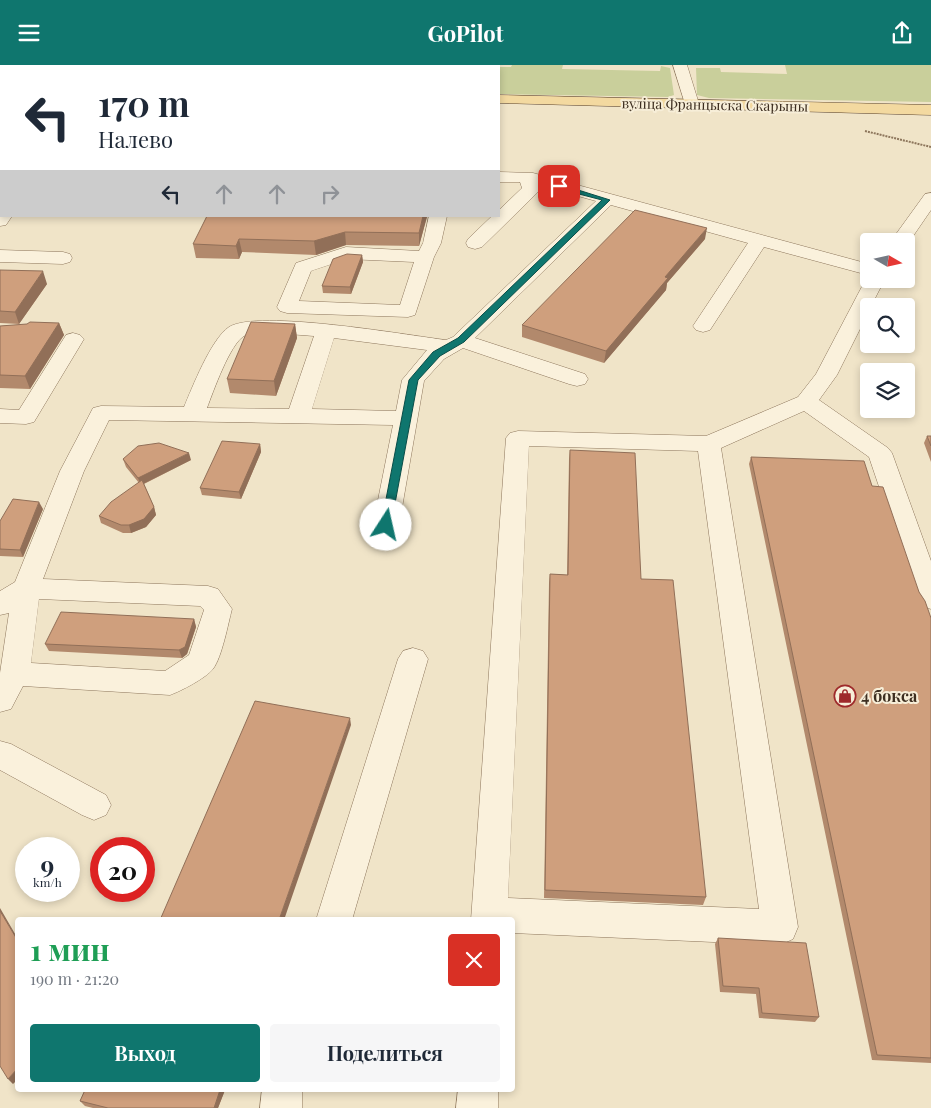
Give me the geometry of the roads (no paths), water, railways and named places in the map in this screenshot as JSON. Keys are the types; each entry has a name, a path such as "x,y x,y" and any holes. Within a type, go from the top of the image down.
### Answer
{"main road":[{"name":"вуліца Францыска Скарыны","path":"500,99 931,110"}],"lane":[{"path":"680,65 692,104"},
{"path":"500,177 527,177 860,268"},
{"path":"475,243 531,189 527,177"},
{"path":"906,233 931,198"},
{"path":"386,525 413,380 436,354 455,343 607,200"},
{"path":"425,257 346,253 303,267 287,307 408,311 425,257 432,243 438,217"},
{"path":"703,326 760,241"},
{"path":"0,256 63,258"},
{"path":"489,917 518,438 709,444 806,402 826,375 870,288"},
{"path":"192,415 224,346 237,331 260,325 455,343 577,379"},
{"path":"298,417 326,331"},
{"path":"0,416 26,417 73,339"},
{"path":"806,402 880,453 931,599"},
{"path":"0,700 16,674 26,588 72,471 101,413 406,418"},
{"path":"515,918 780,927 709,444"},
{"path":"0,605 26,588 208,596 218,609 202,662 170,683 16,674"},
{"path":"335,917 413,659"},
{"path":"0,754 94,805"},
{"path":"280,1108 282,1092"},
{"path":"477,1108 478,1092"}],"place":[{"name":"4 бокса","path":"845,696"}]}
